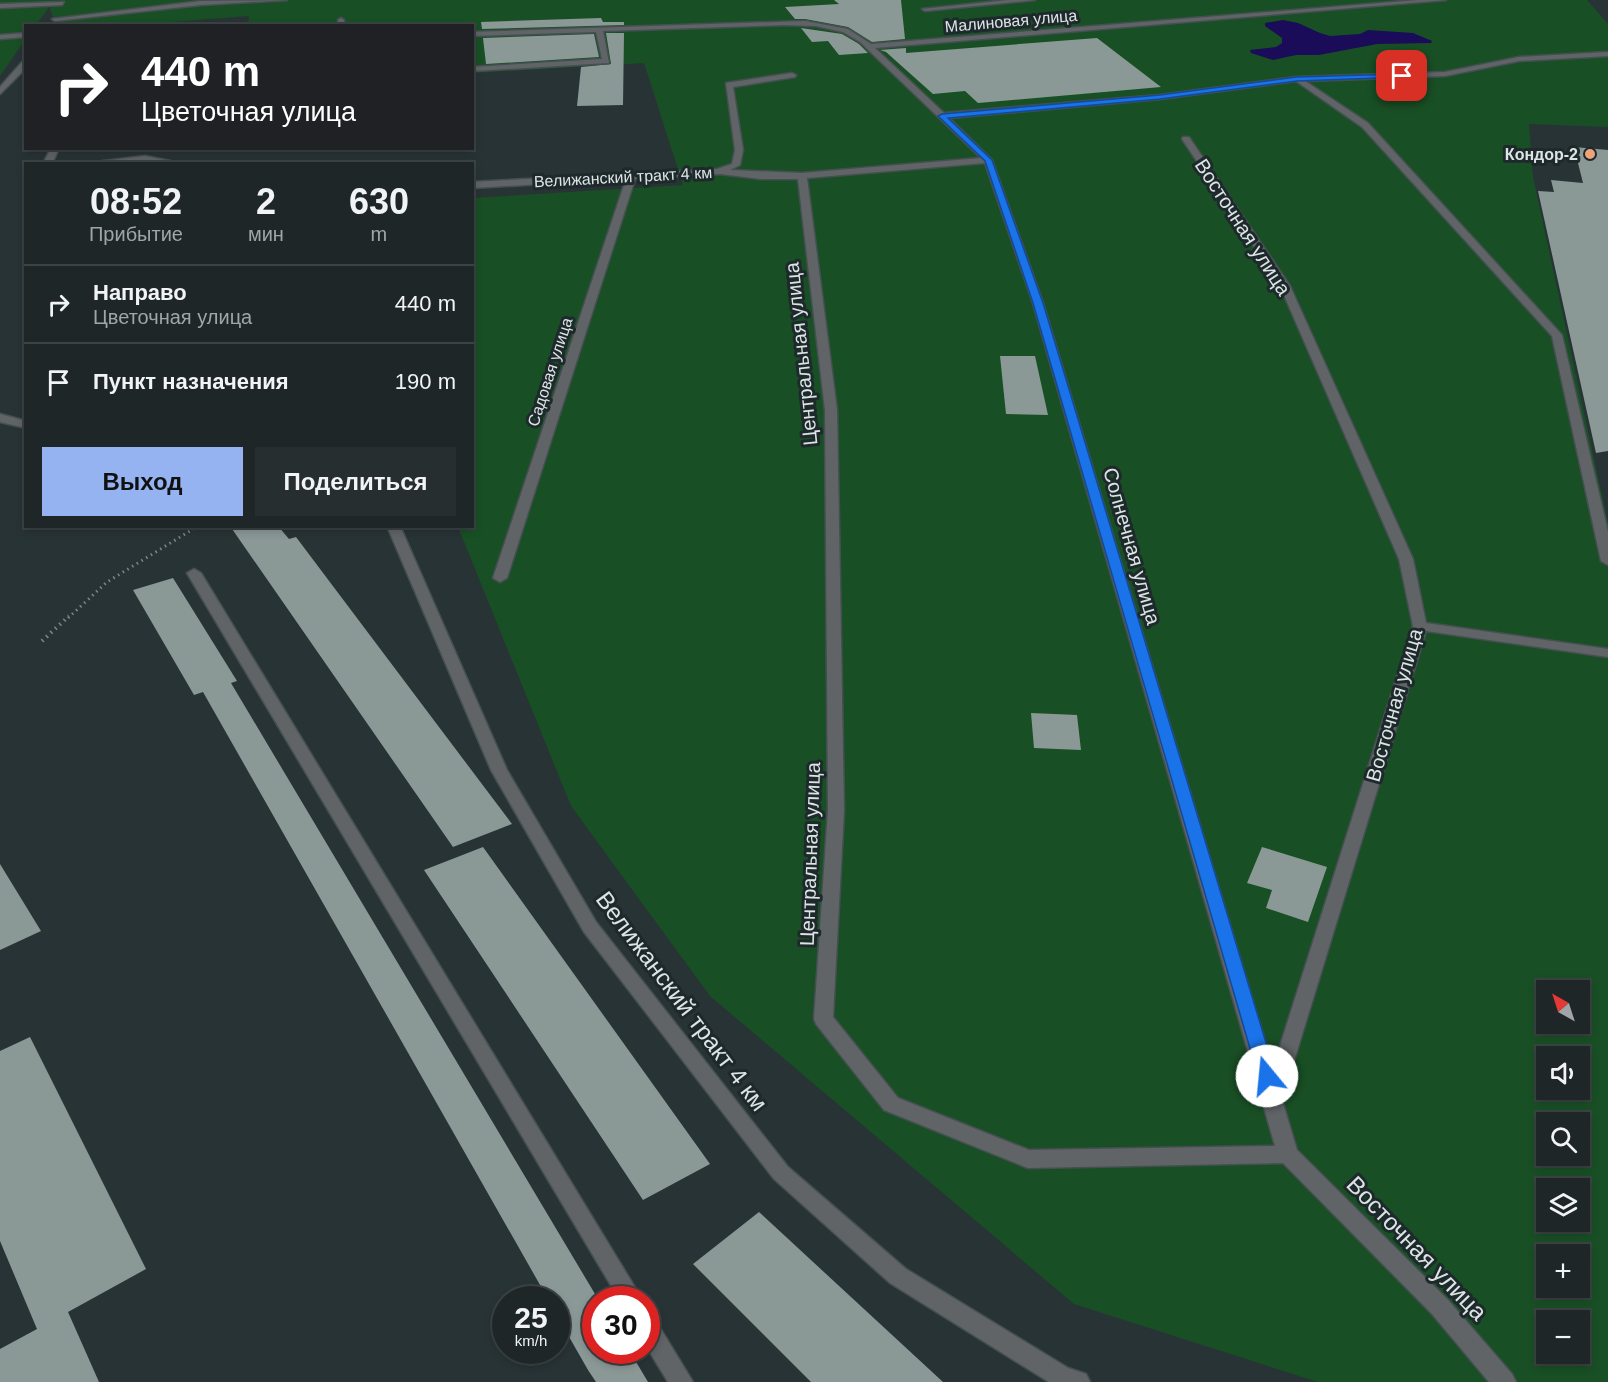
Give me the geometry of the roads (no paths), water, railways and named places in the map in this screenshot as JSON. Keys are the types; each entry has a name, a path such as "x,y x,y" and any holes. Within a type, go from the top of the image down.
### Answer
{"street":[{"path":"55,19 201,3 284,0"},
{"path":"925,9 1032,0"},
{"name":"Малиновая улица","path":"868,46 1443,0"},
{"path":"0,6 63,2 51,24"},
{"name":"Солнечная улица","path":"474,34 785,23 824,25 853,33 988,160 1038,303 1288,1154"},
{"path":"474,69 606,61 599,29"},
{"path":"0,37 24,35"},
{"path":"942,116 1160,97 1297,79 1444,74 1519,59 1608,54"},
{"path":"0,92 24,65"},
{"name":"Велижанский тракт 4 км","path":"474,185 718,172 736,165 739,150 729,85 792,75"},
{"path":"1297,79 1365,125 1557,335 1608,561"},
{"name":"Восточная улица","path":"1186,139 1285,286 1406,559 1420,626 1273,1098"},
{"path":"145,159 147,150"},
{"path":"108,162 145,159 167,162"},
{"path":"718,172 761,176 802,176 988,160"},
{"name":"Садовая улица","path":"500,578 632,176"},
{"name":"Центральная улица","path":"802,176 831,410 836,810 824,1019 891,1104 1028,1159 1288,1154"},
{"path":"0,418 24,424"},
{"name":"Велижанский тракт 4 км","path":"394,528 499,770 590,927 781,1173 898,1276 1062,1377 1078,1382"},
{"path":"194,573 623,1286"},
{"path":"1420,626 1608,653"},
{"name":"Восточная улица","path":"1288,1154 1440,1307 1504,1382"},
{"path":"660,1348 681,1382"}],"place":[{"name":"Кондор-2","path":"1590,154"}]}
